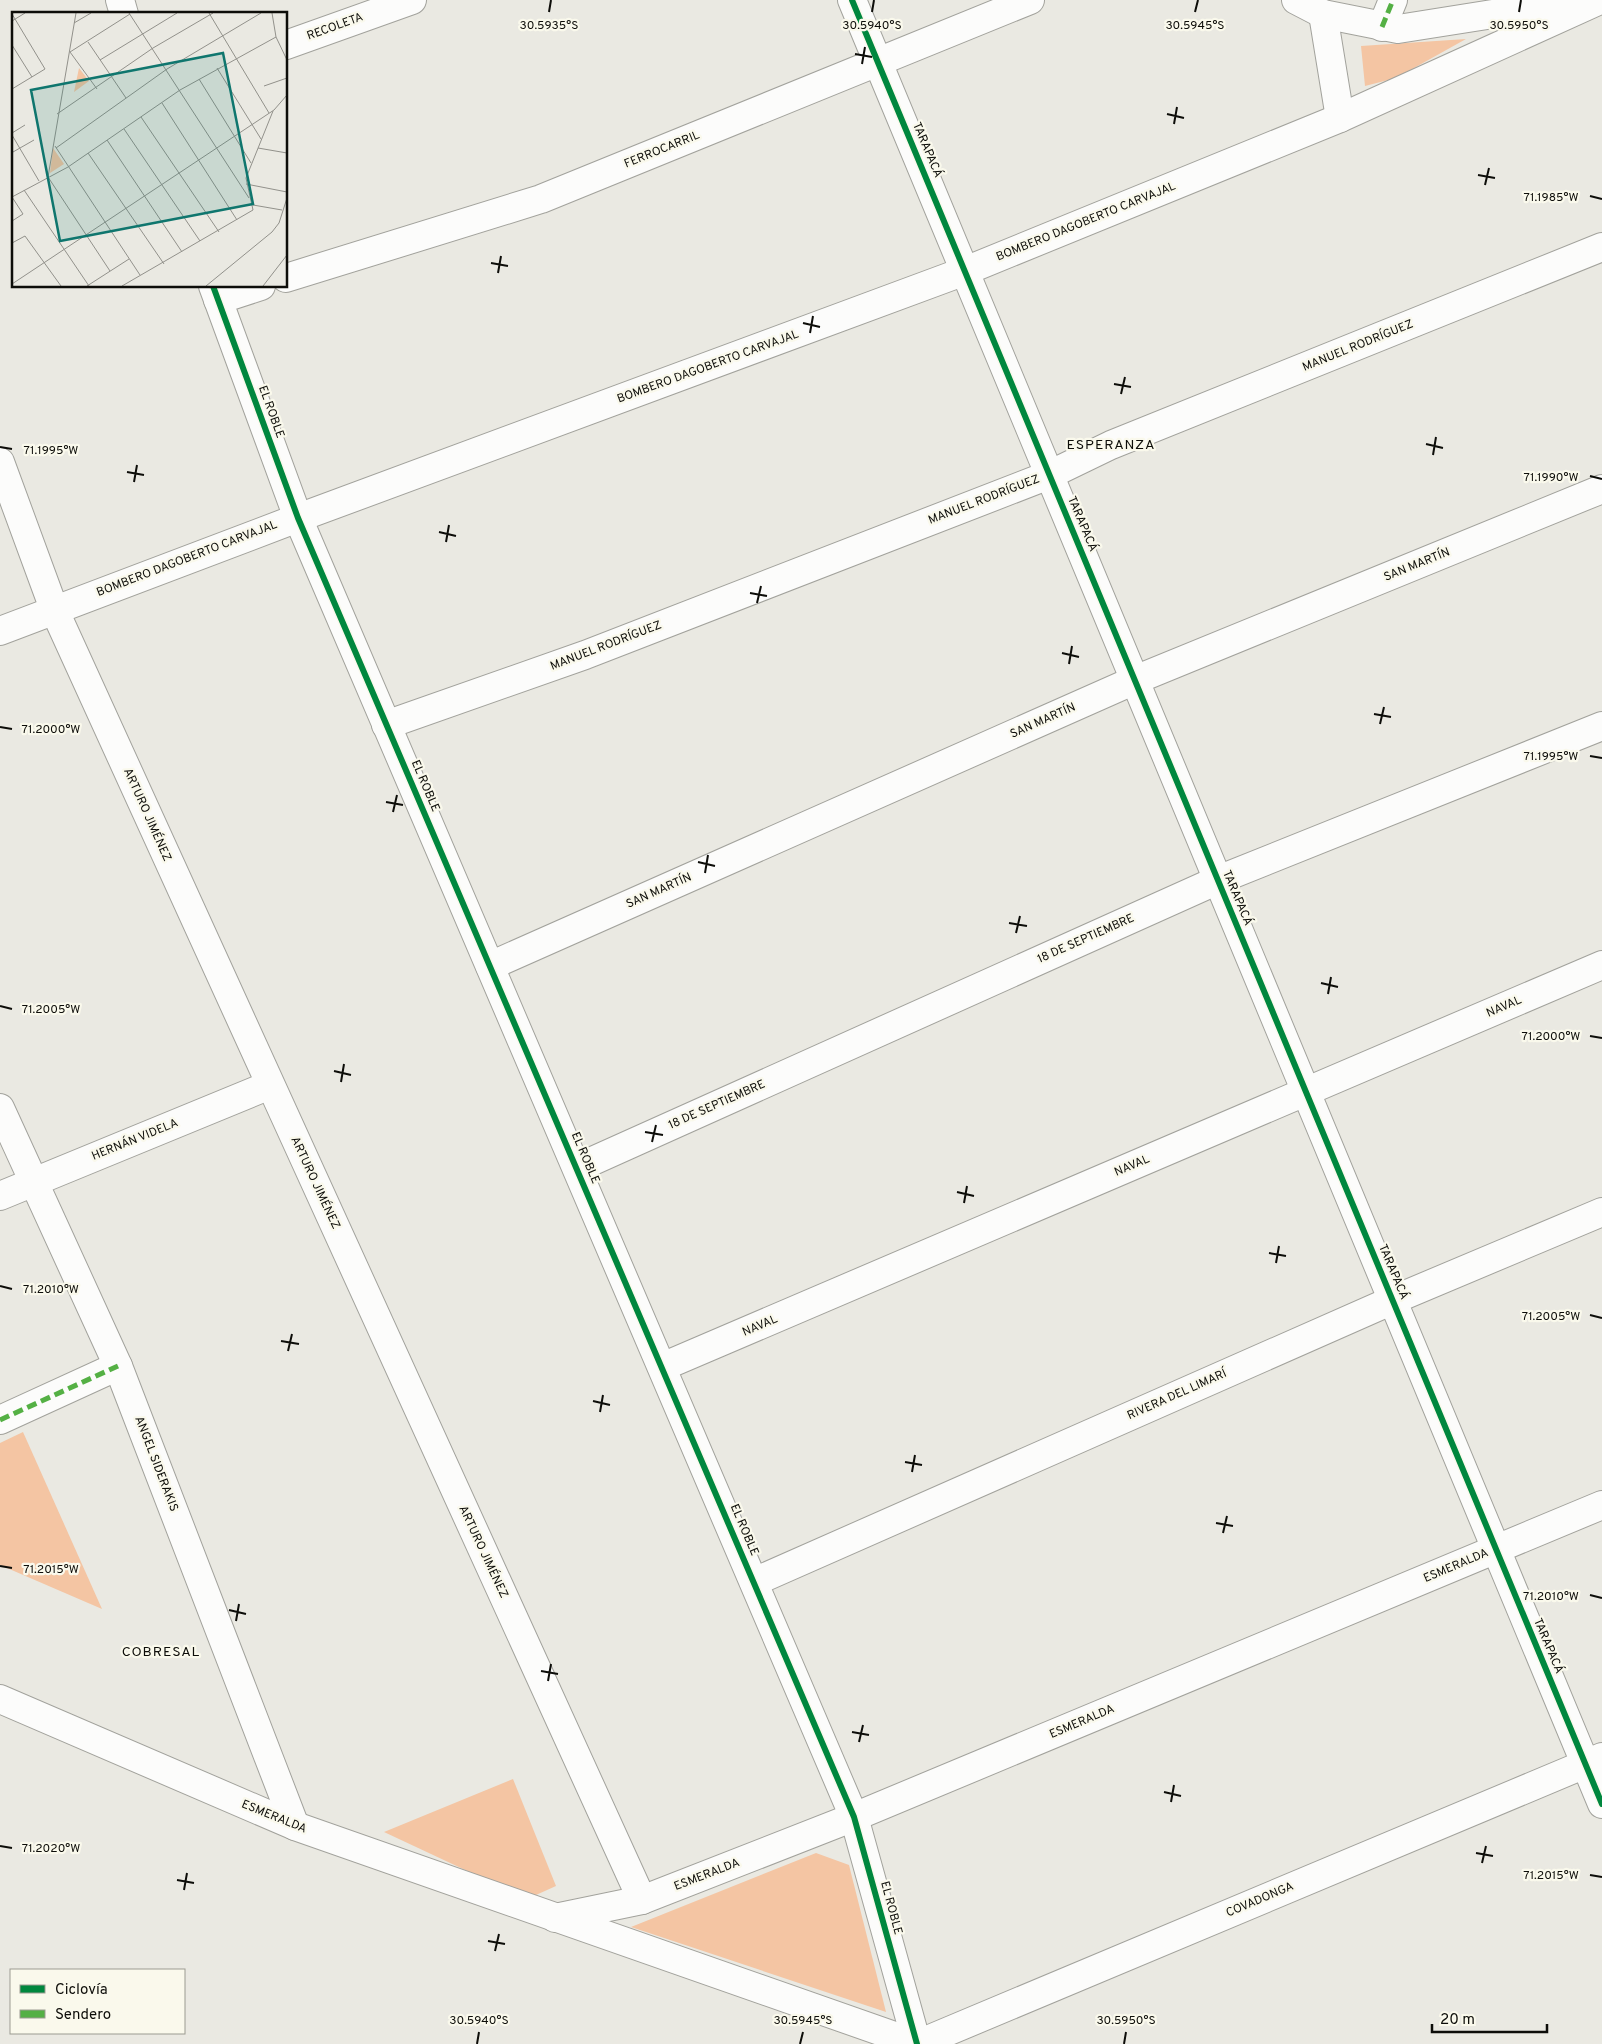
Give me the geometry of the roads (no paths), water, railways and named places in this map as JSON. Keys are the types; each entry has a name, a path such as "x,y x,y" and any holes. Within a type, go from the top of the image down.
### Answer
{"street":[{"name":"RECOLETA","path":"288,44 412,0"},
{"name":"TARAPACÁ","path":"852,0 1496,1549 1594,1760 1602,1804"},
{"name":"FERROCARRIL","path":"288,277 541,199 1030,0"},
{"path":"1296,0 1323,14 1398,29 1584,0"},
{"path":"1382,27 1393,0"},
{"name":"BOMBERO DAGOBERTO CARVAJAL","path":"0,631 54,609 965,271 1340,118 1600,0"},
{"path":"1323,14 1340,118"},
{"name":"MANUEL RODRÍGUEZ","path":"386,724 585,655 1049,475 1111,445 1602,247"},
{"path":"216,293 248,288"},
{"name":"EL ROBLE","path":"216,293 298,518 854,1816 917,2044"},
{"name":"ARTURO JIMÉNEZ","path":"0,462 54,609 642,1900"},
{"name":"SAN MARTÍN","path":"490,966 1135,680 1602,489"},
{"name":"18 DE SEPTIEMBRE","path":"577,1168 1218,880 1602,726"},
{"name":"NAVAL","path":"662,1367 1602,965"},
{"name":"HERNÁN VIDELA","path":"0,1196 270,1085"},
{"name":"ANGEL SIDERAKIS","path":"0,1108 118,1366 295,1826"},
{"name":"RIVERA DEL LIMARÍ","path":"754,1582 1393,1300 1602,1212"},
{"path":"0,1420 118,1366"},
{"name":"ESMERALDA","path":"555,1918 642,1900 854,1816 1602,1504"},
{"name":"ESMERALDA","path":"0,1699 295,1826 917,2044"},
{"name":"COVADONGA","path":"917,2044 1594,1760"}],"district":[{"name":"ESPERANZA","path":"1111,445"},
{"name":"COBRESAL","path":"161,1652"}]}
